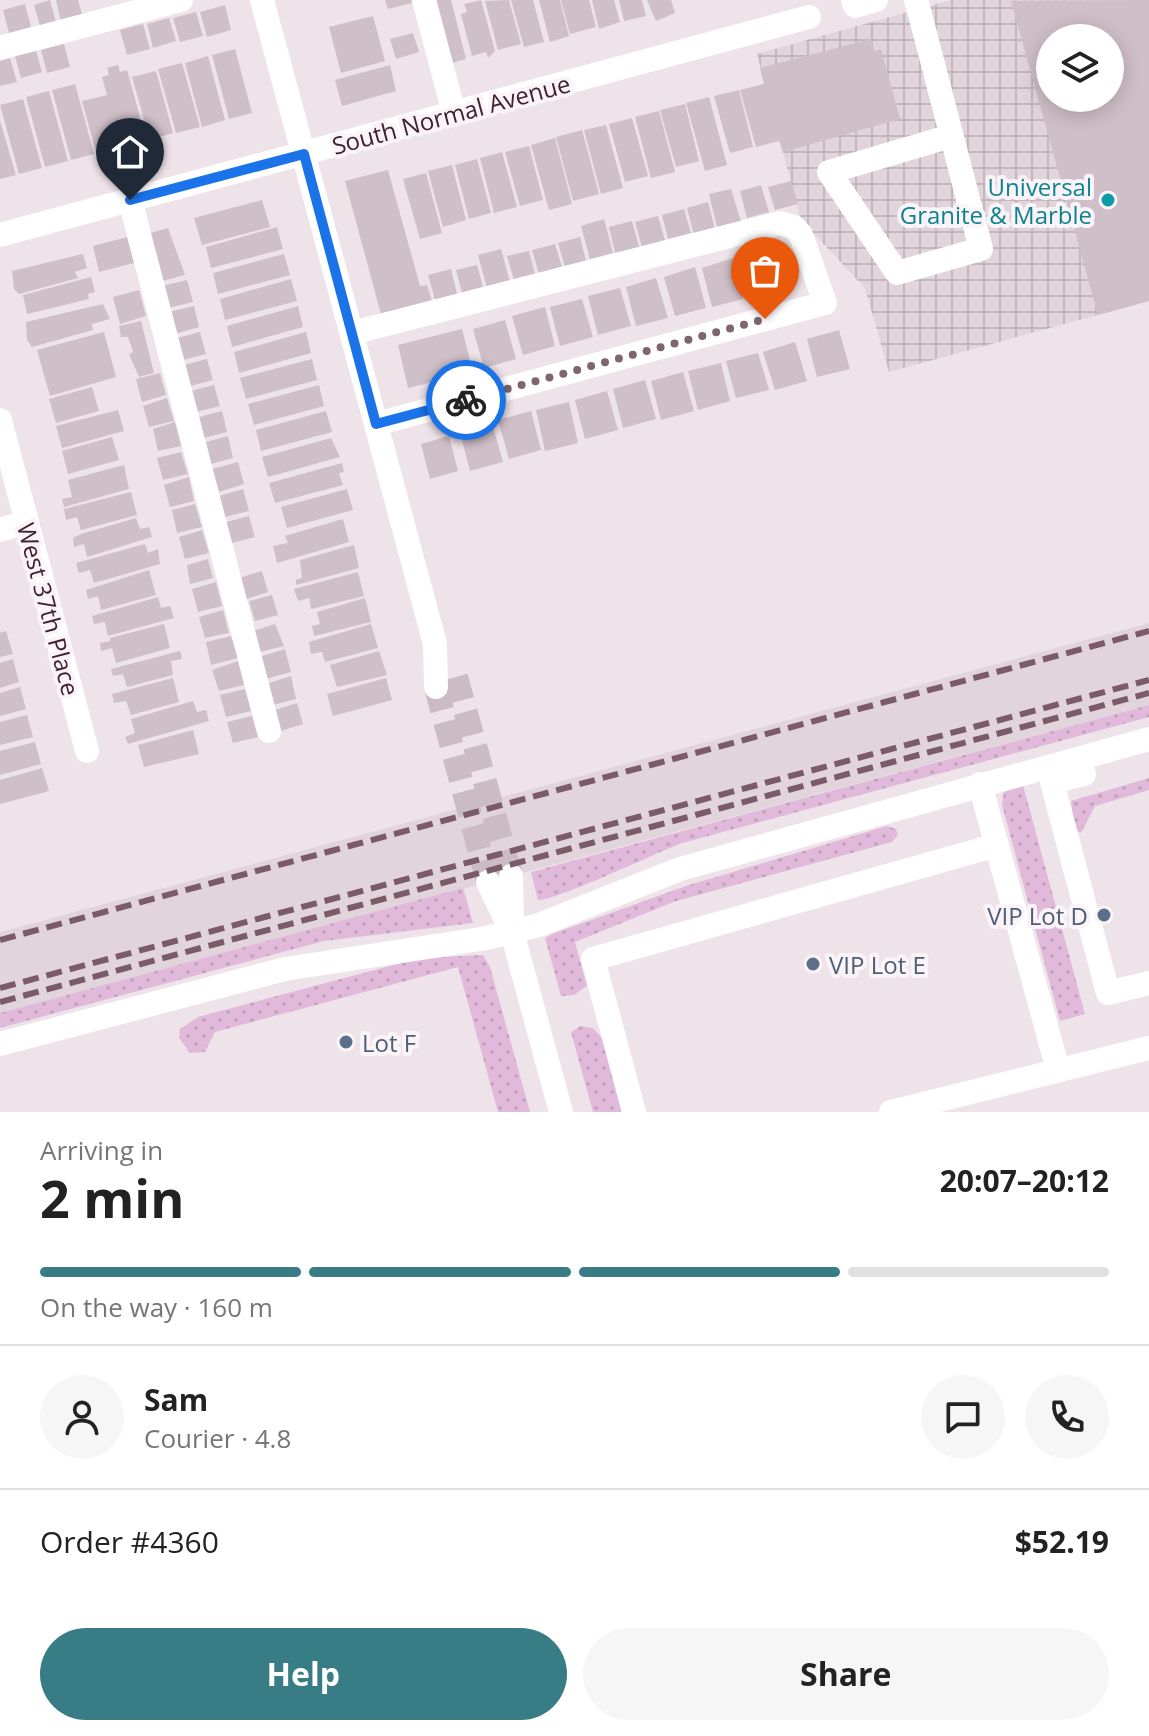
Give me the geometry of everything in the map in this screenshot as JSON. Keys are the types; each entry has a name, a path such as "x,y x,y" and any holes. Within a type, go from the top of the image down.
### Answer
{"street":[{"path":"0,48 98,11 181,0"},
{"path":"262,0 446,682"},
{"path":"424,0 454,113"},
{"path":"916,0 981,249 897,273 829,172 951,136"},
{"name":"South Normal Avenue","path":"0,235 809,17"},
{"path":"130,200 269,731"},
{"path":"352,333 780,223 794,227 801,235 825,303 376,424"},
{"name":"West 37th Place","path":"0,420 87,751"},
{"path":"0,530 27,522"},
{"path":"0,1044 285,969 539,925 680,869 1149,739"},
{"path":"1149,756 1052,782 1108,993 1149,983"},
{"path":"980,784 1058,1070"},
{"path":"634,1112 593,959 997,845"},
{"path":"500,879 561,1112"},
{"path":"891,1112 1149,1048"}],"shaded area":[{"path":"951,0 1149,0 1149,301 889,372 865,288 801,220 757,54"},
{"path":"1149,623 1149,705 0,1013 0,932"},
{"path":"1149,705 1149,717 682,843 584,885 538,900 531,872"},
{"path":"1149,778 1149,790 1095,806 1081,833 1074,829 1071,801"},
{"path":"1023,785 1085,1014 1060,1021 1002,805 1004,791"},
{"path":"887,826 896,829 898,835 892,842 676,901 575,942 587,986 574,995 561,996 545,938 552,934 689,885"},
{"path":"463,888 473,923 324,941 0,1028 0,1013"},
{"path":"483,955 490,967 530,1112 498,1112 458,967 215,1032 205,1052 190,1053 179,1038 180,1029 198,1017 420,958"},
{"path":"581,1026 593,1028 603,1039 622,1112 593,1112 571,1032"}],"building":[{"path":"50,0 56,22 40,26 34,5"},
{"path":"56,0 78,0 84,21 62,26"},
{"path":"385,0 411,0 412,3 388,9"},
{"path":"431,0 451,0 466,59 445,65"},
{"path":"481,0 495,51 488,58 486,52 472,56 461,14 467,12 464,4"},
{"path":"509,0 521,44 498,50 485,1"},
{"path":"511,0 533,0 544,42 524,47"},
{"path":"539,0 560,0 569,36 550,42"},
{"path":"561,0 589,0 596,27 570,34"},
{"path":"592,0 614,0 620,22 599,29"},
{"path":"619,0 642,0 646,16 624,21"},
{"path":"647,0 671,0 675,13 656,21"},
{"name":"Universal Granite & Marble","path":"1149,0 1149,301 1098,315 1042,112 1124,112 1124,24 1036,24 1036,91 1011,1"},
{"path":"25,4 31,27 9,33 3,10"},
{"path":"225,5 231,30 207,37 200,12"},
{"path":"196,12 203,36 180,42 173,18"},
{"path":"373,16 385,61 341,73 329,27"},
{"path":"169,18 176,41 153,48 147,24"},
{"path":"143,24 150,49 127,55 120,30"},
{"path":"413,33 419,52 396,59 390,39"},
{"path":"871,39 875,51 881,49 900,119 783,152 779,141 756,147 740,90 764,84 760,68"},
{"path":"64,44 70,67 47,73 41,50"},
{"path":"235,49 252,113 229,119 212,55"},
{"path":"36,51 42,72 21,78 15,56"},
{"path":"208,56 225,120 202,127 185,63"},
{"path":"10,58 17,82 0,86 0,61"},
{"path":"182,63 200,127 176,133 158,69"},
{"path":"118,65 120,72 127,70 147,142 97,156 82,101 107,95 102,77 109,75 107,68"},
{"path":"390,65 396,91 342,106 335,80"},
{"path":"156,71 173,133 150,140 132,77"},
{"path":"75,84 94,154 71,160 52,90"},
{"path":"739,90 753,147 730,153 714,96"},
{"path":"49,91 68,161 45,167 26,97"},
{"path":"709,97 727,165 705,171 686,103"},
{"path":"23,99 42,168 19,174 0,105"},
{"path":"685,104 699,161 676,167 660,110"},
{"path":"659,111 675,172 651,178 635,117"},
{"path":"632,118 648,176 625,182 609,124"},
{"path":"0,121 16,175 0,179"},
{"path":"606,125 623,188 601,194 584,130"},
{"path":"582,130 599,194 573,201 556,137"},
{"path":"555,138 572,204 549,210 531,145"},
{"path":"529,146 543,200 520,206 505,152"},
{"path":"502,152 517,207 494,213 480,158"},
{"path":"477,159 491,213 469,219 455,165"},
{"path":"452,165 466,220 443,227 428,171"},
{"path":"388,170 420,286 427,285 432,301 382,318 345,181"},
{"path":"426,173 442,233 420,239 403,179"},
{"path":"791,181 798,204 775,210 768,187"},
{"path":"761,185 769,212 747,218 740,191"},
{"path":"731,189 742,225 718,231 709,194"},
{"path":"262,200 270,227 202,245 194,218"},
{"path":"708,202 715,229 694,235 687,208"},
{"path":"684,209 691,233 668,239 662,215"},
{"path":"658,216 665,240 642,247 635,222"},
{"path":"604,219 613,253 590,259 581,226"},
{"path":"632,221 639,247 615,253 609,227"},
{"path":"277,227 283,249 211,268 206,247"},
{"path":"168,228 185,275 162,281 147,234"},
{"path":"127,237 134,263 99,272 93,246"},
{"path":"580,237 586,261 565,267 558,243"},
{"path":"555,244 562,267 539,274 532,250"},
{"path":"773,247 782,287 748,296 739,256"},
{"path":"501,249 510,282 487,288 478,255"},
{"path":"529,251 535,274 514,280 507,256"},
{"path":"83,254 87,268 75,272 78,278 19,294 14,289 12,271"},
{"path":"284,254 290,275 218,294 213,273"},
{"path":"733,258 743,299 712,307 702,268"},
{"path":"477,265 483,287 462,293 456,270"},
{"path":"695,267 706,308 675,316 664,277"},
{"path":"451,269 457,294 435,300 428,275"},
{"path":"91,277 95,292 88,294 89,299 27,314 23,295"},
{"path":"656,278 668,318 636,326 626,287"},
{"path":"291,279 297,301 225,320 220,299"},
{"path":"187,280 193,302 168,308 162,286"},
{"path":"620,288 631,326 598,335 588,296"},
{"path":"139,290 146,316 120,324 113,297"},
{"path":"582,299 593,337 560,346 550,307"},
{"path":"103,304 110,319 92,324 93,330 32,347 27,340 26,322"},
{"path":"194,306 199,327 175,334 169,312"},
{"path":"298,306 303,327 232,347 227,326"},
{"path":"545,307 555,346 523,355 512,316"},
{"path":"505,320 516,359 484,368 473,329"},
{"path":"141,321 154,373 139,377 129,354 133,352 128,337 121,337 119,326"},
{"path":"462,329 473,372 408,388 398,345"},
{"path":"839,330 850,369 817,377 807,339"},
{"path":"104,332 116,377 50,396 37,350"},
{"path":"200,332 206,354 183,360 177,338"},
{"path":"306,332 311,353 239,373 234,352"},
{"path":"795,342 807,381 775,390 763,352"},
{"path":"758,353 769,390 736,398 726,361"},
{"path":"207,359 213,380 190,386 184,365"},
{"path":"312,359 317,380 246,399 240,378"},
{"path":"721,363 730,401 698,410 688,371"},
{"path":"683,372 694,411 661,420 651,381"},
{"path":"160,373 166,395 142,402 136,379"},
{"path":"645,380 656,419 623,428 613,389"},
{"path":"214,385 220,406 196,412 191,391"},
{"path":"319,385 324,406 254,425 248,404"},
{"path":"92,387 99,411 56,423 49,399"},
{"path":"607,391 618,430 585,439 575,400"},
{"path":"167,398 174,421 149,427 143,406"},
{"path":"569,402 578,443 545,451 536,410"},
{"path":"118,410 124,431 62,448 56,426"},
{"path":"222,411 227,432 204,438 199,417"},
{"path":"326,411 332,432 261,451 256,430"},
{"path":"531,411 541,450 509,459 498,420"},
{"path":"175,422 181,446 158,451 153,429"},
{"path":"492,423 503,462 470,471 460,432"},
{"path":"228,436 233,458 211,464 206,442"},
{"path":"449,436 458,471 430,479 421,444"},
{"path":"112,437 119,460 68,474 62,451"},
{"path":"331,438 340,457 268,477 262,457"},
{"path":"181,452 188,474 163,480 157,458"},
{"path":"238,462 244,484 219,492 212,469"},
{"path":"342,463 344,472 339,473 343,485 275,503 269,483"},
{"path":"124,465 129,489 64,507 62,499 72,497 68,480"},
{"path":"189,477 194,501 170,507 164,485"},
{"path":"243,489 249,511 225,517 219,496"},
{"path":"347,489 353,510 287,528 281,507"},
{"path":"131,492 137,515 81,530 77,517 66,520 64,509"},
{"path":"195,504 202,527 177,533 172,510"},
{"path":"249,516 255,537 232,543 226,522"},
{"path":"136,518 140,529 149,527 152,537 87,557 84,544 74,547 73,538 81,534"},
{"path":"343,519 349,542 277,563 273,546 288,543 285,536"},
{"path":"202,530 209,553 185,559 179,537"},
{"path":"145,544 148,553 158,549 160,564 94,583 90,570 79,573 76,563"},
{"path":"354,545 359,568 296,585 296,580 302,578 300,560"},
{"path":"208,559 213,578 190,584 187,565"},
{"path":"149,570 156,595 101,610 98,596 88,599 86,590"},
{"path":"262,571 268,592 244,600 239,578"},
{"path":"358,572 364,596 311,609 309,598 298,601 294,589"},
{"path":"216,582 222,606 198,612 192,589"},
{"path":"272,595 278,615 255,621 249,601"},
{"path":"158,597 161,608 170,606 174,618 108,636 105,622 94,624 92,616"},
{"path":"365,598 371,622 314,636 312,626 320,624 317,612"},
{"path":"223,610 229,633 205,638 199,617"},
{"path":"164,624 170,648 116,663 112,648 101,651 100,643 110,641 110,638"},
{"path":"275,624 284,646 260,652 253,631"},
{"path":"371,624 378,648 325,662 322,652 311,654 309,642"},
{"path":"6,631 13,654 0,657 0,633"},
{"path":"231,636 238,658 211,665 206,642"},
{"path":"285,649 291,672 266,679 259,657"},
{"path":"180,651 182,659 171,661 173,675 127,687 123,674 113,676 111,669"},
{"path":"379,651 387,675 337,687 330,665"},
{"path":"13,659 19,682 0,688 0,663"},
{"path":"238,661 244,685 219,691 212,670"},
{"path":"291,676 296,699 273,705 269,683"},
{"path":"173,678 179,702 131,715 126,701 114,703 112,694"},
{"path":"386,678 392,700 333,716 327,694"},
{"path":"20,687 26,709 0,716 0,693"},
{"path":"245,689 251,711 226,717 220,695"},
{"path":"193,701 197,712 206,710 209,721 128,744 125,737 135,733 131,719"},
{"path":"297,703 303,724 281,731 275,710"},
{"path":"27,715 33,737 0,745 0,722"},
{"path":"252,716 258,737 233,743 227,722"},
{"path":"193,730 199,754 144,767 138,745"},
{"path":"35,742 41,764 0,775 0,751"},
{"path":"42,768 49,791 0,804 0,780"}],"tunnel":[{"path":"456,677 511,876"},
{"path":"436,687 488,882"}],"railway":[{"path":"0,940 1149,631"},
{"path":"0,988 1149,680"},
{"path":"0,1002 1149,693"}],"way so far":[{"path":"466,400 765,319"}],"place":[{"name":"Universal Granite & Marble","path":"1108,200"},
{"name":"VIP Lot D","path":"1104,915"},
{"name":"VIP Lot E","path":"813,964"},
{"name":"Lot F","path":"346,1042"}],"route":[{"path":"130,200 304,154 376,424 466,400"}]}
